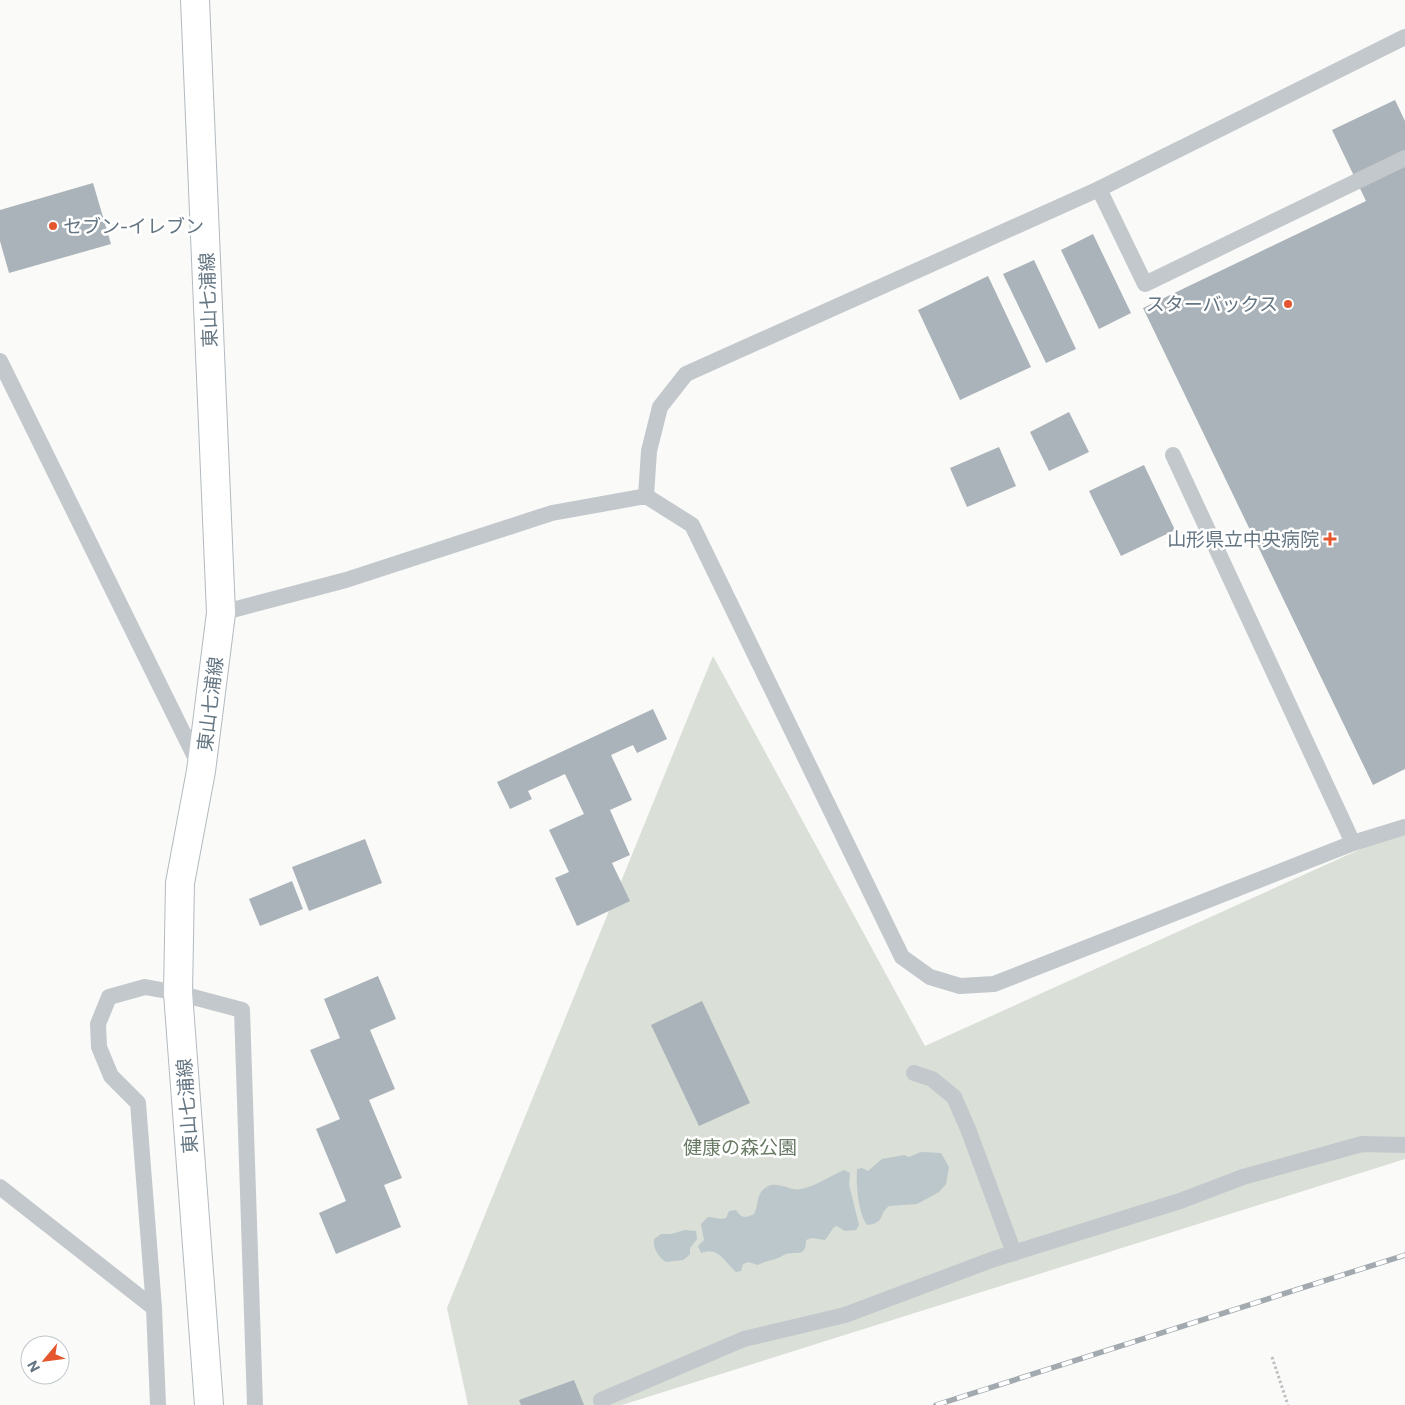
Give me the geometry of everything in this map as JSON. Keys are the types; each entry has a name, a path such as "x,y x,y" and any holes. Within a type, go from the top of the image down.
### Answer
{"main road":[{"name":"東山七浦線","path":"195,0 221,613 201,771 180,884 178,993 209,1405"}],"lane":[{"path":"646,496 649,451 660,407 686,374 1099,189 1405,37"},
{"path":"1099,189 1145,284 1405,158"},
{"path":"0,361 201,771"},
{"path":"1173,455 1353,843"},
{"path":"221,613 346,580 552,513 646,496 692,525 902,957 930,977 960,986 994,984 1353,843 1405,827"},
{"path":"158,1405 154,1308 138,1103 111,1076 99,1048 98,1024 109,997 145,987 178,993 242,1010 255,1405"},
{"path":"914,1073 932,1079 954,1097 968,1129 1014,1253"},
{"path":"601,1400 744,1339 845,1314 1014,1253 1180,1201 1244,1178 1352,1146 1362,1144 1405,1145"},
{"path":"0,1187 154,1308"}],"path":[{"path":"1272,1357 1288,1405"}],"green space":[{"name":"健康の森公園","path":"713,656 925,1046 1405,829 1405,1159 622,1405 468,1405 447,1308"}],"shaded area":[{"path":"921,1152 941,1153 949,1167 946,1184 939,1192 917,1204 889,1206 877,1222 867,1225 861,1213 857,1190 857,1169 862,1168 868,1171 882,1159 904,1155 909,1157"},
{"path":"844,1170 850,1173 849,1185 859,1225 856,1230 845,1231 837,1226 834,1227 825,1240 812,1238 806,1240 803,1252 786,1254 758,1265 748,1262 743,1264 741,1271 736,1272 716,1253 707,1251 701,1253 698,1246 704,1240 701,1224 708,1217 726,1218 729,1211 736,1210 744,1217 754,1214 760,1194 766,1187 776,1185 796,1189 806,1188"},
{"path":"685,1230 696,1231 697,1239 690,1248 690,1254 683,1260 666,1262 657,1252 654,1246 654,1239 661,1234 671,1234"}],"building":[{"name":"山形県立中央病院","path":"1395,100 1405,121 1405,769 1373,785 1143,308 1366,201 1332,130"},
{"name":"セブン-イレブン","path":"93,183 111,244 9,273 0,241 0,210"},
{"path":"1093,234 1131,313 1099,329 1061,250"},
{"path":"1034,260 1076,349 1046,363 1003,274"},
{"path":"988,276 1031,367 960,400 918,310"},
{"path":"1069,412 1089,452 1049,471 1030,432"},
{"path":"999,447 1016,486 967,507 950,468"},
{"path":"1144,465 1175,530 1121,556 1089,491"},
{"path":"653,709 667,739 637,753 633,745 611,755 632,800 610,810 630,855 612,863 630,901 577,926 555,878 569,872 549,830 584,814 565,774 528,791 532,799 510,809 497,782"},
{"path":"365,839 382,883 309,911 292,867"},
{"path":"292,881 303,909 260,926 249,899"},
{"path":"378,976 396,1019 370,1030 395,1089 369,1100 402,1178 384,1185 401,1227 336,1254 319,1213 346,1201 316,1129 340,1119 310,1050 340,1038 324,999"},
{"path":"702,1001 750,1103 699,1126 651,1025"},
{"path":"574,1380 584,1405 521,1405 519,1400"}],"railway":[{"path":"936,1405 1405,1255"}],"place":[{"name":"セブン-イレブン","path":"53,226"},
{"name":"スターバックス","path":"1288,304"},
{"name":"山形県立中央病院","path":"1330,539"}]}
